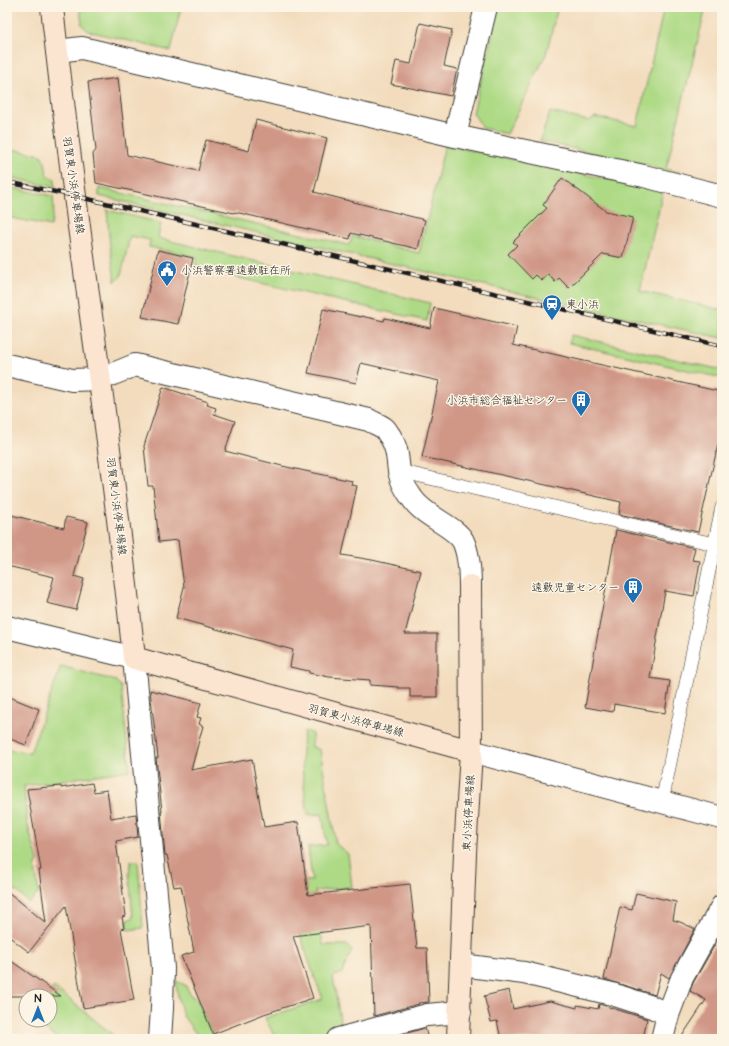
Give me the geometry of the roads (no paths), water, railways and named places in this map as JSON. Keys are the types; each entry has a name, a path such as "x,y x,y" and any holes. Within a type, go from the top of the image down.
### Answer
{"main road":[{"name":"羽賀東小浜停車場線","path":"52,7 126,575 134,658 471,752"},
{"name":"東小浜停車場線","path":"458,1039 471,752 470,586"}],"street":[{"path":"455,136 486,7"},
{"path":"57,51 82,48 455,136 644,176 666,183 722,196"},
{"path":"7,365 72,380 101,379 135,365 368,420 385,429 394,443 398,454 399,471 404,487 414,502 462,540 469,568 470,586"},
{"path":"7,627 134,658 163,968 160,1039"},
{"path":"471,752 722,818"},
{"path":"662,1039 668,1015 682,978 722,906"},
{"path":"461,965 524,972 612,994 652,1007 668,1015"},
{"path":"338,1039 427,1015 460,1012"}],"lane":[{"path":"399,471 714,544"},
{"path":"662,802 722,507"}],"railway":[{"path":"7,182 75,196 722,346"}],"place":[{"name":"小浜警察署遠敷駐在所","path":"167,287"},
{"name":"東小浜","path":"552,321"},
{"name":"小浜市総合福祉センター","path":"581,417"},
{"name":"遠敷児童センター","path":"633,604"}]}
